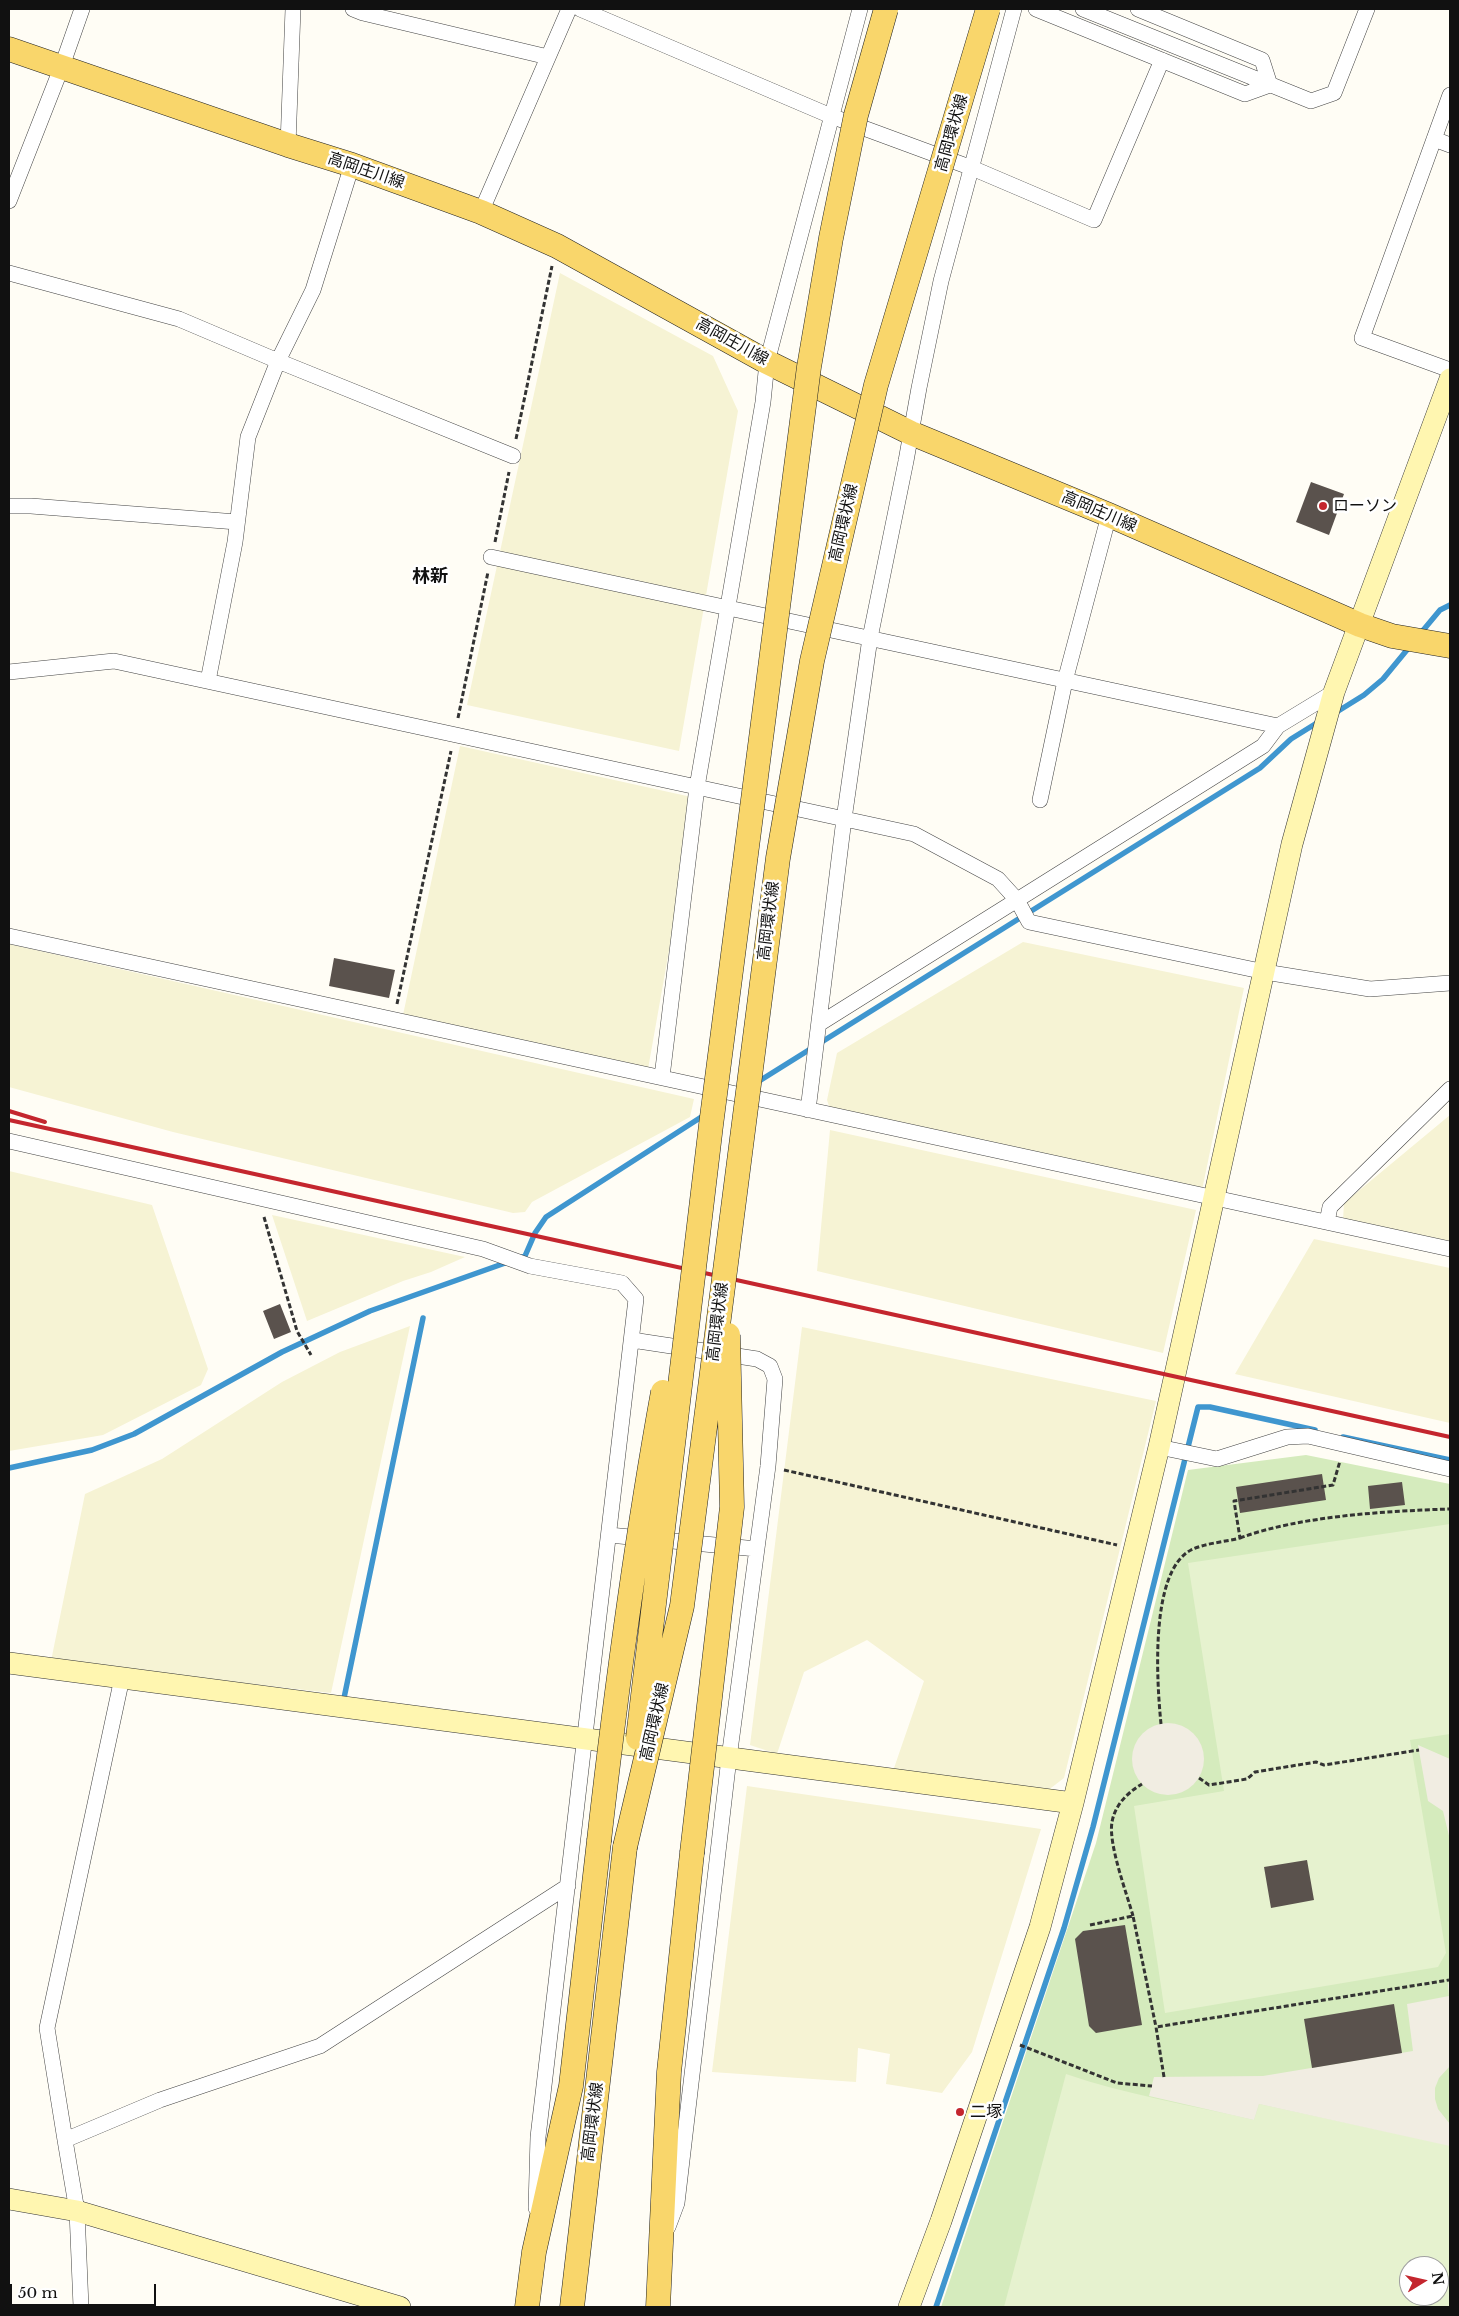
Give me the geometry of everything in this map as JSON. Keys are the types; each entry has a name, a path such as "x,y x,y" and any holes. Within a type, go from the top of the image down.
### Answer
{"main road":[{"name":"高岡環状線","path":"572,2307 710,1125 808,367 830,238 856,115 886,9"},
{"name":"高岡環状線","path":"625,1847 682,1606 778,858 812,662 876,384 988,9"},
{"name":"高岡庄川線","path":"9,49 288,145 352,165 481,212 556,246 767,362 911,433 1108,515 1360,625 1392,636 1450,646"},
{"path":"527,2307 534,2252 572,2086 619,1667 644,1496 710,1125"},
{"path":"658,2307 669,2072 732,1507 726,1258"},
{"path":"642,2307 659,2274"}],"street":[{"path":"9,201 62,66 82,9"},
{"path":"288,145 292,9"},
{"path":"353,9 548,57"},
{"path":"481,212 569,9"},
{"path":"580,9 831,116 972,168 1094,220 1162,60"},
{"path":"662,1077 697,787 763,402 767,362 860,9"},
{"path":"808,1110 844,819 870,638 942,281 1014,9"},
{"path":"1036,9 1245,94 1270,85"},
{"path":"1083,9 1311,101 1334,93 1367,9"},
{"path":"1138,9 1262,60 1270,85"},
{"path":"1450,95 1362,338 1450,370"},
{"path":"1434,139 1450,145"},
{"path":"208,682 237,522 248,437 278,361 313,290 352,165"},
{"path":"9,273 179,319 513,456"},
{"path":"909,2307 1004,2038 1040,1927 1073,1803 1216,1199 1292,844 1318,748 1332,700 1450,378"},
{"path":"9,506 237,522"},
{"path":"1040,800 1065,682 1108,515"},
{"path":"491,556 1065,682 1278,726"},
{"path":"9,672 114,661 454,734 914,834 998,879 1019,903 1029,922 1265,972 1370,988 1450,983"},
{"path":"819,1024 1019,903 1263,746 1278,726 1332,700"},
{"path":"9,936 1450,1249"},
{"path":"1327,1222 1330,1207 1450,1089"},
{"path":"9,1141 482,1249 530,1266 622,1283 636,1299 538,2137 534,2252"},
{"path":"632,1340 757,1359 770,1366 775,1379 768,1466 729,1758 677,2203 660,2250"},
{"path":"1159,1446 1217,1460 1287,1437 1308,1436 1450,1469"},
{"path":"609,1535 757,1549"},
{"path":"9,1663 1073,1803"},
{"path":"81,2307 77,2211 47,2028 122,1678"},
{"path":"65,2140 160,2100 320,2046 568,1886"},
{"path":"9,2199 77,2211 400,2307"}],"path":[{"path":"394,1021 556,246"},
{"path":"259,1198 297,1330 312,1355"},
{"path":"1240,1538 1234,1501 1333,1485 1344,1445"},
{"path":"768,1466 1134,1549"},
{"path":"1161,1724 1156,1683 1157,1648 1168,1583 1174,1567 1192,1550 1305,1523 1360,1515 1450,1509"},
{"path":"1199,1778 1208,1785 1247,1779 1255,1772 1316,1762 1324,1766 1419,1750"},
{"path":"1142,1784 1131,1791 1119,1804 1112,1823 1113,1843 1133,1916 1156,2027 1164,2077"},
{"path":"1090,1925 1133,1916"},
{"path":"1156,2027 1449,1980"},
{"path":"1004,2038 1117,2082 1152,2086"}],"shaded area":[{"path":"560,273 713,356 738,411 679,751 467,705"},
{"path":"460,746 696,798 648,1069 403,1015"},
{"path":"1023,942 1244,988 1202,1190 831,1112 827,1100 837,1053"},
{"path":"9,944 694,1099 690,1117 532,1202 525,1212 513,1213 173,1132 9,1087"},
{"path":"1450,1115 1450,1241 1343,1220 1344,1203"},
{"path":"830,1130 1196,1210 1163,1353 817,1271"},
{"path":"9,1171 152,1205 208,1369 201,1385 103,1435 9,1451"},
{"path":"272,1215 465,1257 307,1321"},
{"path":"1314,1239 1450,1268 1450,1423 1235,1374"},
{"path":"410,1326 331,1693 51,1661 85,1494 162,1459 282,1382 340,1352"},
{"path":"802,1327 1156,1401 1064,1778 1047,1791 893,1771 924,1681 867,1640 804,1672 777,1754 750,1745"},
{"path":"1168,1723 1188,1729 1198,1739 1204,1759 1198,1779 1188,1789 1168,1795 1148,1789 1138,1779 1132,1759 1138,1739 1148,1729"},
{"path":"1418,1745 1450,1759 1450,1840 1443,1811 1428,1801"},
{"path":"747,1786 1041,1829 972,2052 942,2093 886,2084 890,2054 858,2048 856,2082 712,2072"},
{"path":"1450,1974 1450,2066 1439,2078 1435,2088 1435,2099 1438,2109 1450,2124 1450,2146 1259,2104 1254,2120 1149,2096 1154,2077 1263,2076 1413,2051 1407,2004 1449,1996"}],"green space":[{"path":"1306,1455 1450,1484 1450,2307 941,2307 1096,1843 1188,1470"},
{"path":"1450,1524 1450,1734 1410,1740 1446,1953 1438,1967 1165,2013 1134,1806 1224,1791 1188,1563"},
{"path":"1066,2074 1136,2094 1254,2120 1259,2104 1449,2145 1450,2307 1004,2307"}],"building":[{"path":"1311,482 1344,494 1329,535 1296,522"},
{"path":"334,958 395,970 389,998 329,986"},
{"path":"280,1304 291,1332 274,1339 263,1311"},
{"path":"1322,1474 1326,1500 1240,1513 1236,1487"},
{"path":"1402,1482 1405,1505 1370,1509 1368,1486"},
{"path":"1307,1860 1314,1900 1271,1908 1264,1867"},
{"path":"1125,1925 1142,2025 1096,2033 1089,2026 1075,1939 1083,1931"},
{"path":"1394,2004 1402,2053 1312,2068 1304,2019"}],"waterway":[{"path":"1420,634 1440,610 1450,605"},
{"path":"1335,713 1364,695 1383,679 1411,645"},
{"path":"756,1083 1260,768 1291,739 1320,721"},
{"path":"519,1258 525,1256 535,1233 546,1217 706,1114"},
{"path":"9,1468 92,1450 134,1434 282,1352 370,1311 508,1262"},
{"path":"344,1698 423,1318"},
{"path":"936,2307 1064,1928 1093,1827 1198,1407 1210,1407 1315,1430"},
{"path":"1343,1437 1450,1460"}],"railway":[{"path":"9,1111 45,1122"},
{"path":"9,1120 1450,1437"}],"place":[{"name":"ローソン","path":"1323,506"},
{"name":"二塚","path":"960,2112"}],"district":[{"name":"林新","path":"430,577"}]}
